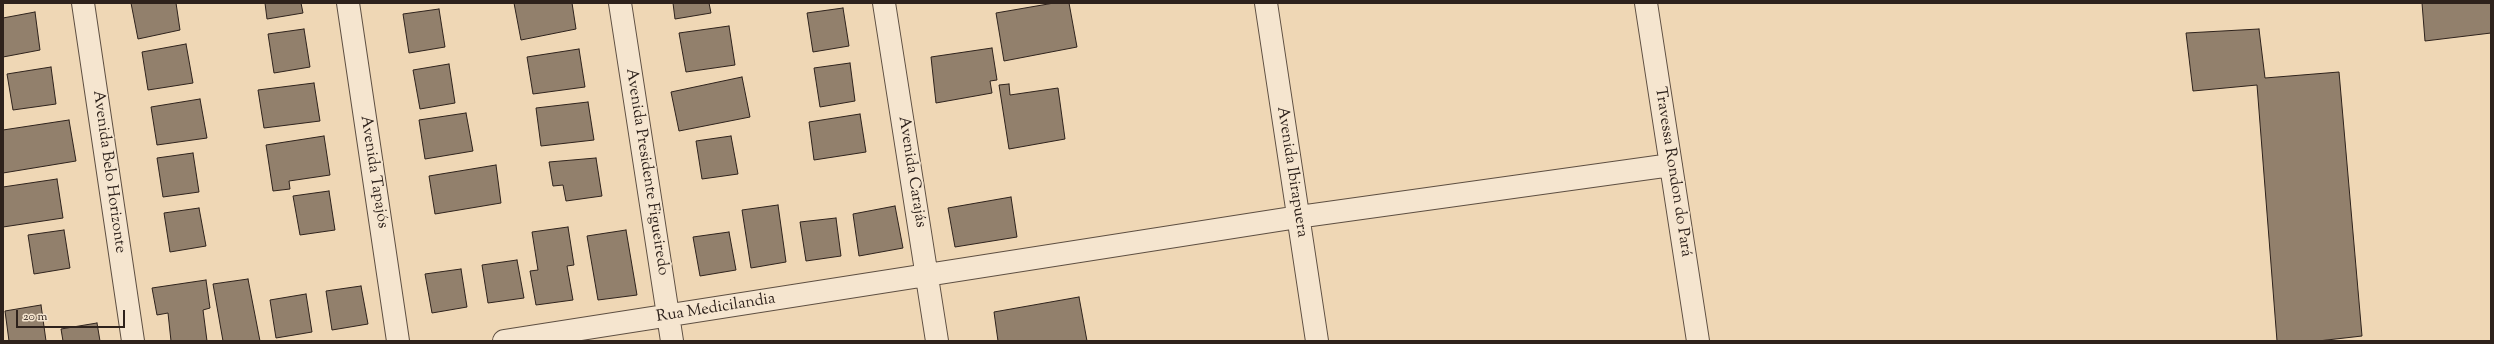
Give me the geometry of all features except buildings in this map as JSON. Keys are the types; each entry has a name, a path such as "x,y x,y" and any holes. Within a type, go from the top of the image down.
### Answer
{"street":[{"name":"Avenida Belo Horizonte","path":"83,3 134,341"},
{"name":"Avenida Tapajós","path":"348,3 398,341"},
{"name":"Avenida Presidente Figueiredo","path":"620,3 672,341"},
{"name":"Avenida Carajás","path":"884,3 937,341"},
{"name":"Avenida Ibirapuera","path":"1266,3 1317,341"},
{"name":"Travessa Rondon do Pará","path":"1646,3 1698,341"},
{"name":"Rua Medicilandia","path":"504,341 928,276 1298,217 1671,165"}]}
